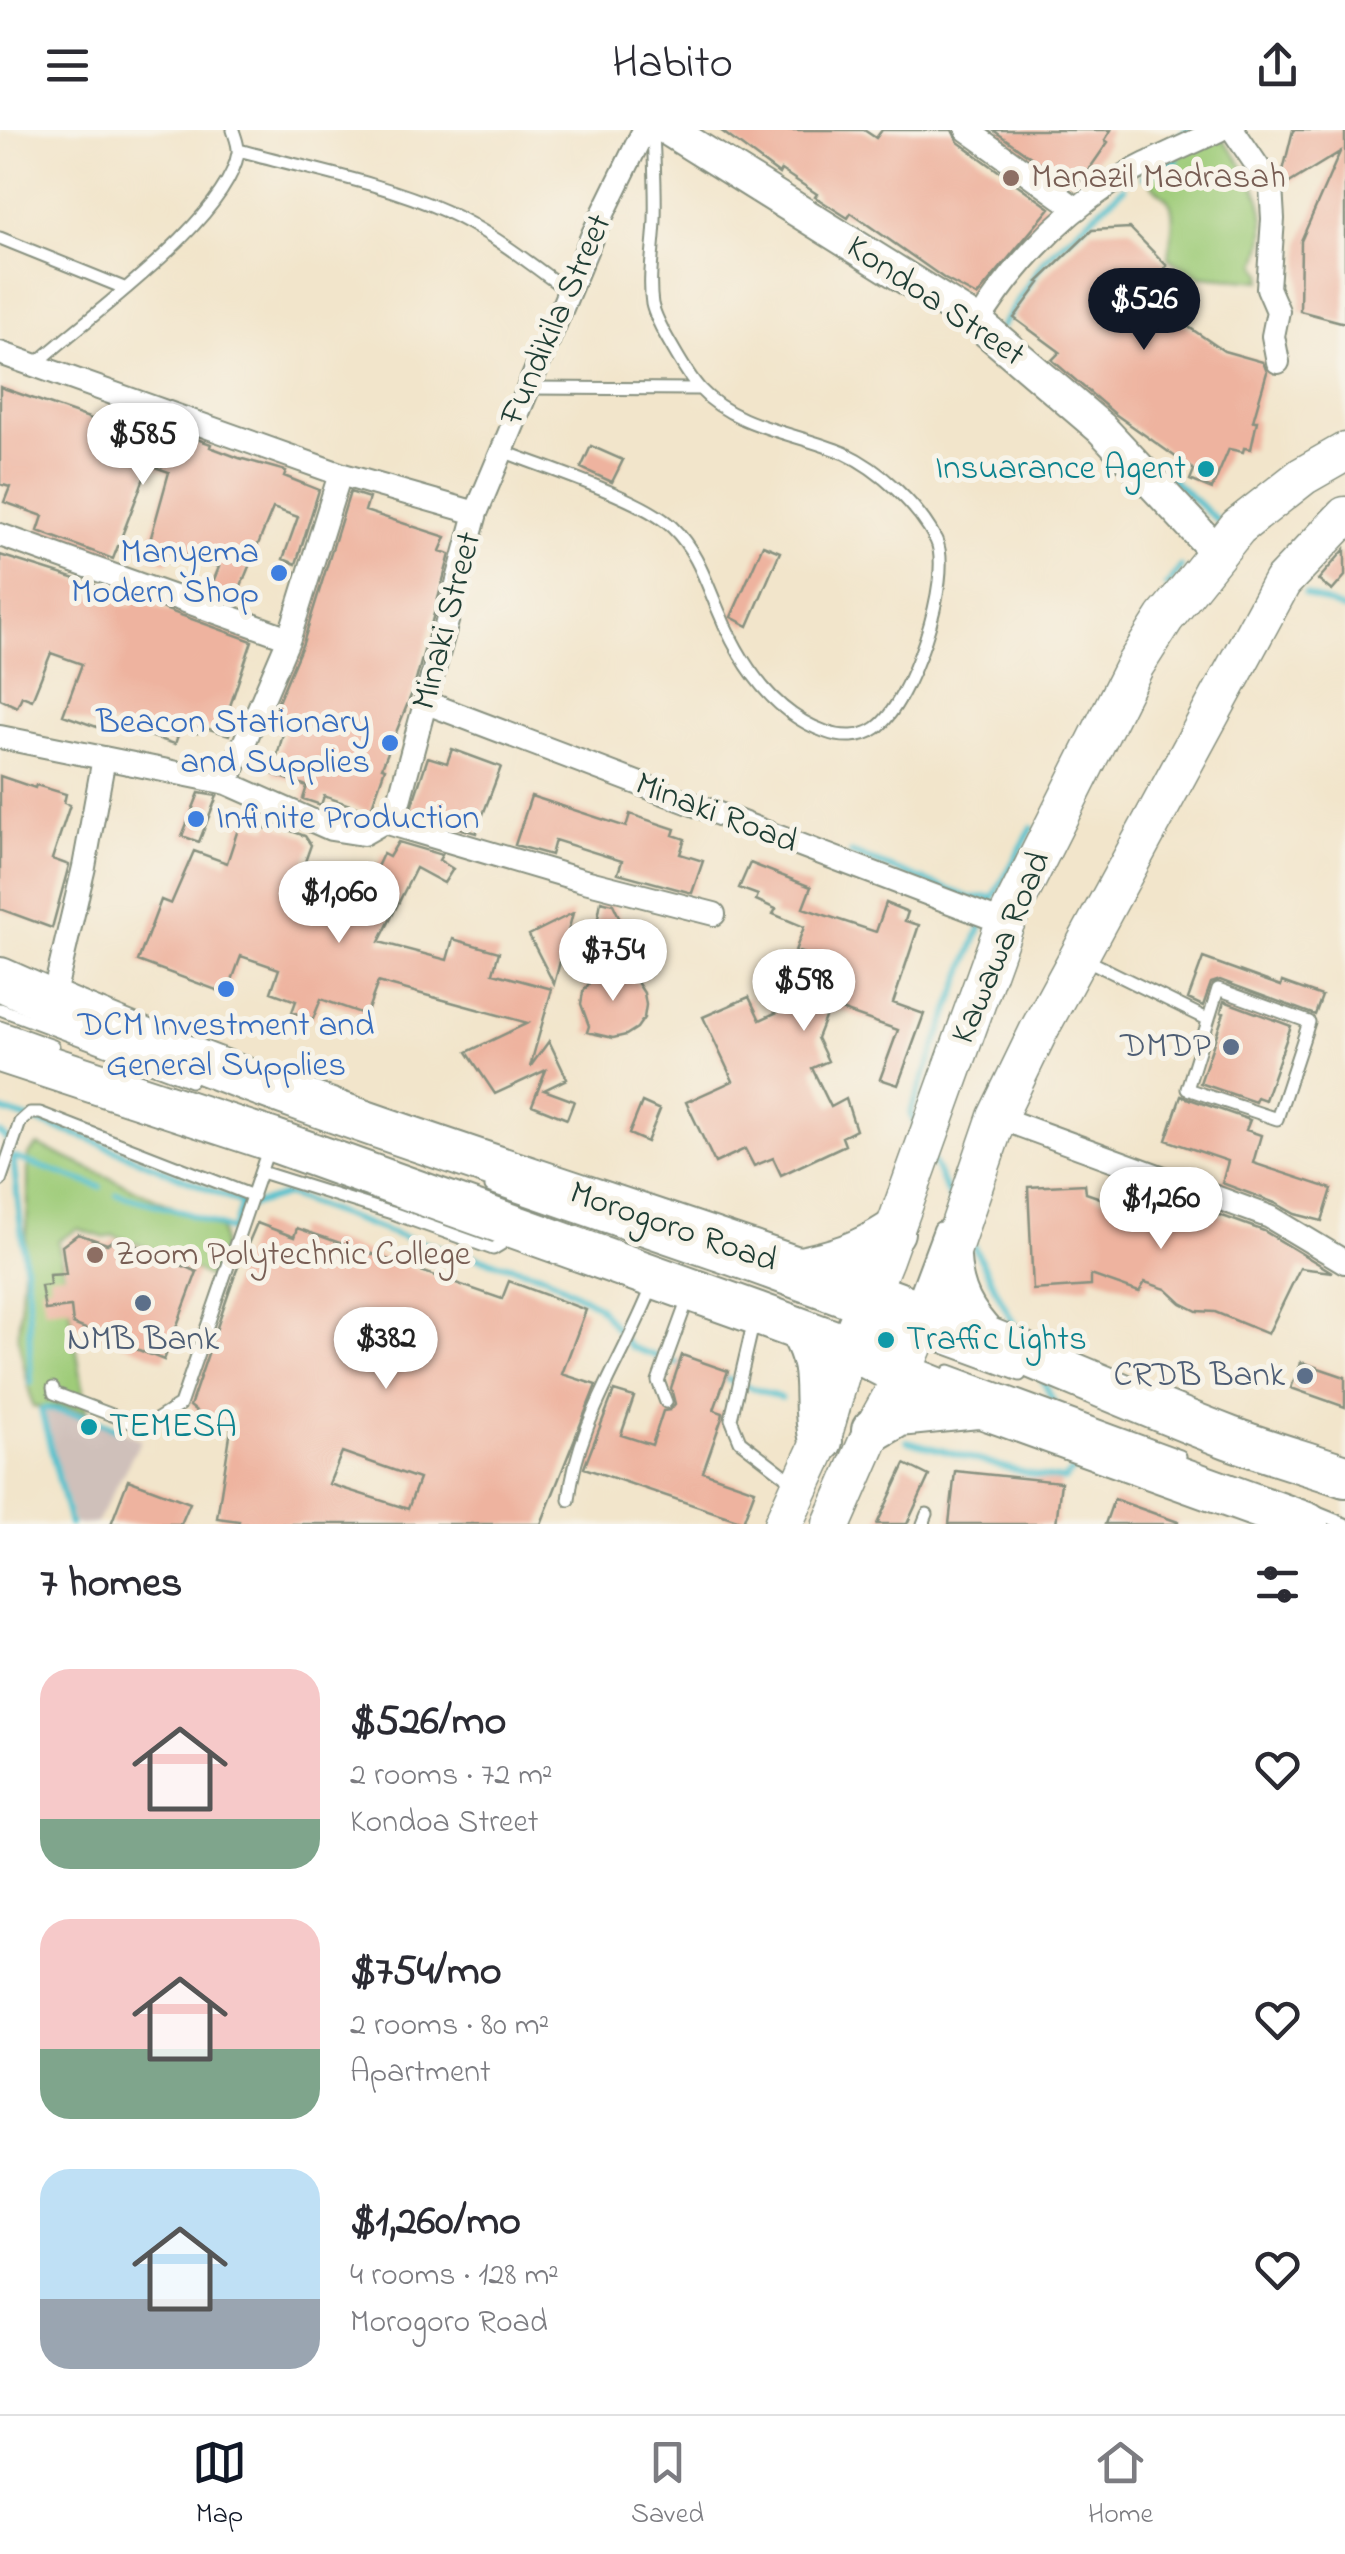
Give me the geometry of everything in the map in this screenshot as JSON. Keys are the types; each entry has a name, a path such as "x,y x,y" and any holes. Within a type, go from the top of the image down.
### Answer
{"highway":[{"name":"Morogoro Road","path":"0,980 216,1067 491,1166 796,1269 982,1406 1284,1515"},
{"name":"Morogoro Road","path":"0,1050 266,1156 521,1222 756,1314 988,1341 1234,1439 1345,1476"},
{"path":"796,1269 845,1259 894,1232"},
{"path":"949,1258 954,1297 971,1324 988,1341"},
{"path":"821,1440 815,1418 818,1377 814,1353 884,1331"},
{"path":"873,1430 899,1415 982,1406"}],"main road":[{"name":"Kawawa Road","path":"832,1524 873,1430 894,1232 1015,918 1136,664 1165,618 1262,506 1345,452"},
{"name":"Kawawa Road","path":"884,1331 949,1258 989,1119 1282,582 1345,516"},
{"path":"783,1524 821,1440"}],"street":[{"name":"Fundikila Street","path":"476,513 568,291 644,130"},
{"name":"Kondoa Street","path":"669,130 978,323 1101,428 1228,548"},
{"path":"967,130 1078,208"},
{"path":"978,323 999,289 1078,208 1134,172 1219,130"},
{"path":"1233,130 1270,186 1272,242 1268,288 1278,311 1272,336 1278,362"},
{"name":"Minaki Street","path":"0,352 340,474 476,513 400,801 384,822"},
{"path":"226,783 288,638 340,474"},
{"path":"0,535 288,638"},
{"name":"Minaki Road","path":"428,704 1015,918"},
{"path":"0,737 226,783 331,830 363,834 384,822 714,914"},
{"path":"52,1003 84,867 104,758"},
{"path":"989,1119 1270,1216 1345,1262"}],"lane":[{"path":"35,365 204,216 231,171 238,150 233,130"},
{"path":"500,450 637,505 670,526 694,554 729,632 760,686 781,709 826,732 852,738 876,729 899,704 933,614 938,544 920,516 885,481 847,454 752,422 727,410 700,389 670,344 652,305 653,130"},
{"path":"238,150 394,192 446,211 496,239 568,291"},
{"path":"0,238 124,288"},
{"path":"526,388 700,389"},
{"path":"1253,533 1282,510"},
{"name":"Kawawa Road","path":"989,1119 988,1104 1265,587 1303,540"},
{"name":"Kawawa Road","path":"1187,613 1228,548"},
{"name":"Kawawa Road","path":"977,1042 1015,918"},
{"path":"1078,956 1207,1019"},
{"path":"1218,989 1309,1022 1277,1119 1187,1089 1207,1019 1218,989"},
{"path":"0,1009 204,1086"},
{"path":"0,1028 75,1054"},
{"path":"168,1087 187,1094"},
{"path":"0,1181 20,1122 30,1112 253,1196"},
{"path":"53,1388 54,1393 132,1423 165,1418 180,1405 266,1156"},
{"name":"Morogoro Road","path":"473,1180 749,1276 1192,1462"},
{"name":"Kawawa Road","path":"884,1331 945,1215"},
{"path":"666,1402 658,1381 681,1282"},
{"path":"569,1500 573,1464 587,1426 681,1282"},
{"path":"756,1314 732,1419 740,1441 800,1487"},
{"name":"Morogoro Road","path":"884,1331 1030,1378"},
{"path":"1176,1431 1345,1489"},
{"name":"Morogoro Road","path":"1284,1515 1345,1524"}],"shaded area":[{"path":"50,1407 102,1420 141,1440 96,1524 74,1524 43,1410"}],"green space":[{"path":"1217,133 1250,178 1263,210 1263,245 1257,264 1262,281 1199,276 1168,258 1172,212 1168,201 1152,184 1150,172"},
{"path":"38,1145 221,1229 223,1247 209,1278 177,1259 113,1235 105,1238 78,1229 58,1241 87,1411 62,1406 33,1407 18,1338 28,1155"}],"building":[{"path":"720,130 864,130 876,138 882,130 952,130 958,142 1050,208 977,296 945,279 851,213 848,218 781,170 779,174"},
{"path":"993,130 1111,130 1105,140 1108,142 1081,181 1073,175 1067,183"},
{"path":"1293,130 1345,130 1345,323 1300,311 1301,241 1340,152 1286,185 1282,175"},
{"path":"1130,228 1167,266 1139,293 1224,351 1263,362 1267,372 1253,421 1257,421 1251,449 1229,449 1212,489 1190,480 1194,470 1115,414 1052,360 1060,352 1014,318 1038,282 1092,230"},
{"path":"0,387 126,431 132,416 239,458 286,471 284,476 319,490 296,564 283,559 298,517 273,508 234,603 218,597 211,587 219,567 173,550 168,563 146,555 169,472 149,465 113,559 38,531 43,516 4,502 10,487 0,484"},
{"path":"591,446 623,460 612,482 581,468"},
{"path":"350,492 369,498 365,511 446,537 440,551 450,554 414,688 382,767 385,768 370,812 324,796 321,805 303,799 307,786 272,774 287,720 272,716 303,643"},
{"path":"763,545 780,552 748,626 731,617"},
{"path":"1345,549 1345,576 1332,591 1318,580"},
{"path":"0,555 95,585 92,596 131,606 134,598 252,641 229,709 236,711 229,735 199,726 197,733 181,727 175,744 108,723 105,730 63,715 82,664 51,653 32,700 22,696 17,707 0,699"},
{"path":"452,749 501,767 476,833 409,814 428,757 447,763"},
{"path":"0,776 66,794 64,803 70,805 52,859 69,865 52,928 0,909"},
{"path":"199,793 217,796 199,842 182,836"},
{"path":"531,796 626,827 630,814 675,829 673,835 685,839 680,854 703,861 692,893 618,873 622,861 555,840 551,855 515,845"},
{"path":"241,820 268,829 270,823 305,836 311,845 301,873 346,891 356,879 369,884 383,854 389,857 398,842 442,855 439,860 453,869 444,883 416,868 379,942 447,960 453,939 499,952 493,973 552,989 530,1067 549,1041 567,1079 544,1090 574,1101 567,1119 532,1105 546,1070 495,1094 467,1052 528,1023 378,982 366,1015 321,999 313,1019 292,1012 296,1001 271,992 279,969 241,956 227,994 138,961 161,900 171,904 194,851 227,863"},
{"path":"750,863 811,887 803,908 876,932 886,903 908,912 905,921 919,925 893,1003 924,1014 898,1085 880,1079 898,1030 835,1008 834,1012 828,1010 817,1038 828,1061 812,1068 831,1107 846,1099 856,1130 842,1137 845,1145 781,1175 773,1158 754,1166 745,1149 715,1163 686,1102 733,1081 703,1017 749,997 760,1020 786,1008 805,954 795,951 804,927 773,914 776,909 756,900 758,895 739,888"},
{"path":"601,901 613,904 623,925 594,940"},
{"path":"573,913 554,984 529,935"},
{"path":"1203,958 1322,996 1315,1015 1220,980 1211,983 1203,1006 1188,999"},
{"path":"599,969 626,975 644,993 644,1018 626,1035 613,1038 587,1032 589,1026 581,1004 583,992"},
{"name":"DMDP","path":"1224,1001 1291,1026 1265,1100 1257,1097 1255,1102 1200,1083 1224,1013"},
{"path":"1181,1096 1250,1120 1246,1130 1261,1135 1253,1163 1332,1189 1322,1221 1295,1214 1222,1183 1228,1161 1166,1140"},
{"path":"642,1102 660,1110 647,1142 629,1134"},
{"path":"1085,1184 1086,1193 1126,1207 1130,1190 1153,1194 1154,1191 1264,1231 1332,1272 1300,1268 1268,1334 1215,1312 1197,1311 1166,1289 1145,1282 1139,1292 1091,1275 1091,1286 1033,1290 1028,1187"},
{"path":"257,1223 294,1237 297,1228 502,1299 509,1281 586,1310 562,1374 596,1385 541,1524 238,1524 239,1521 217,1518 234,1410 226,1408 218,1428 190,1406","holes":["342,1452 419,1479 408,1509 329,1484"]},
{"path":"78,1234 107,1244 115,1239 135,1245 197,1272 164,1360 73,1324 71,1307 45,1310 41,1286 50,1285 49,1275 66,1274 62,1246"},
{"path":"682,1355 728,1371 714,1410 723,1413 722,1418 703,1472 755,1490 743,1522 584,1468 614,1391 634,1397 621,1435 652,1445 663,1411 675,1404 671,1388"},
{"path":"1301,1362 1345,1377 1345,1407 1291,1388"},
{"path":"905,1464 929,1476 907,1524 877,1524"},
{"path":"955,1471 1061,1482 1056,1524 949,1524"},
{"path":"128,1480 190,1503 181,1524 111,1524"},
{"path":"1114,1499 1178,1522 1178,1524 1105,1524"}],"waterway":[{"path":"1173,140 1189,130"},
{"path":"1143,177 1177,161"},
{"path":"1001,327 1044,260 1124,188"},
{"path":"1167,475 1218,521"},
{"path":"1167,586 1181,567"},
{"path":"1305,594 1345,610"},
{"path":"987,909 1032,828"},
{"path":"851,853 971,898 990,897"},
{"path":"917,1128 910,1114 983,920"},
{"path":"0,1110 84,1137 249,1206 286,1195 414,1241 544,1275 598,1306 630,1347 685,1366"},
{"path":"0,1133 13,1145"},
{"path":"31,1383 28,1291 13,1157 100,1187"},
{"path":"933,1162 953,1205"},
{"path":"117,1194 233,1231 242,1203"},
{"path":"970,1239 1019,1334"},
{"path":"721,1377 781,1398"},
{"path":"1043,1381 1058,1410"},
{"path":"70,1524 41,1410 86,1416 119,1430"},
{"path":"907,1441 1064,1480 1083,1460"}],"place":[{"name":"Manazil Madrasah","path":"1011,178"},
{"name":"Insuarance Agent","path":"1206,469"},
{"name":"Manyema Modern Shop","path":"279,573"},
{"name":"Beacon Stationary and Supplies","path":"390,743"},
{"name":"Infinite Production","path":"196,819"},
{"name":"DCM Investment and General Supplies","path":"226,989"},
{"name":"DMDP","path":"1231,1047"},
{"name":"Zoom Polytechnic College","path":"95,1255"},
{"name":"NMB Bank","path":"143,1303"},
{"name":"Traffic Lights","path":"886,1340"},
{"name":"CRDB Bank","path":"1305,1376"},
{"name":"TEMESA","path":"89,1427"}]}
